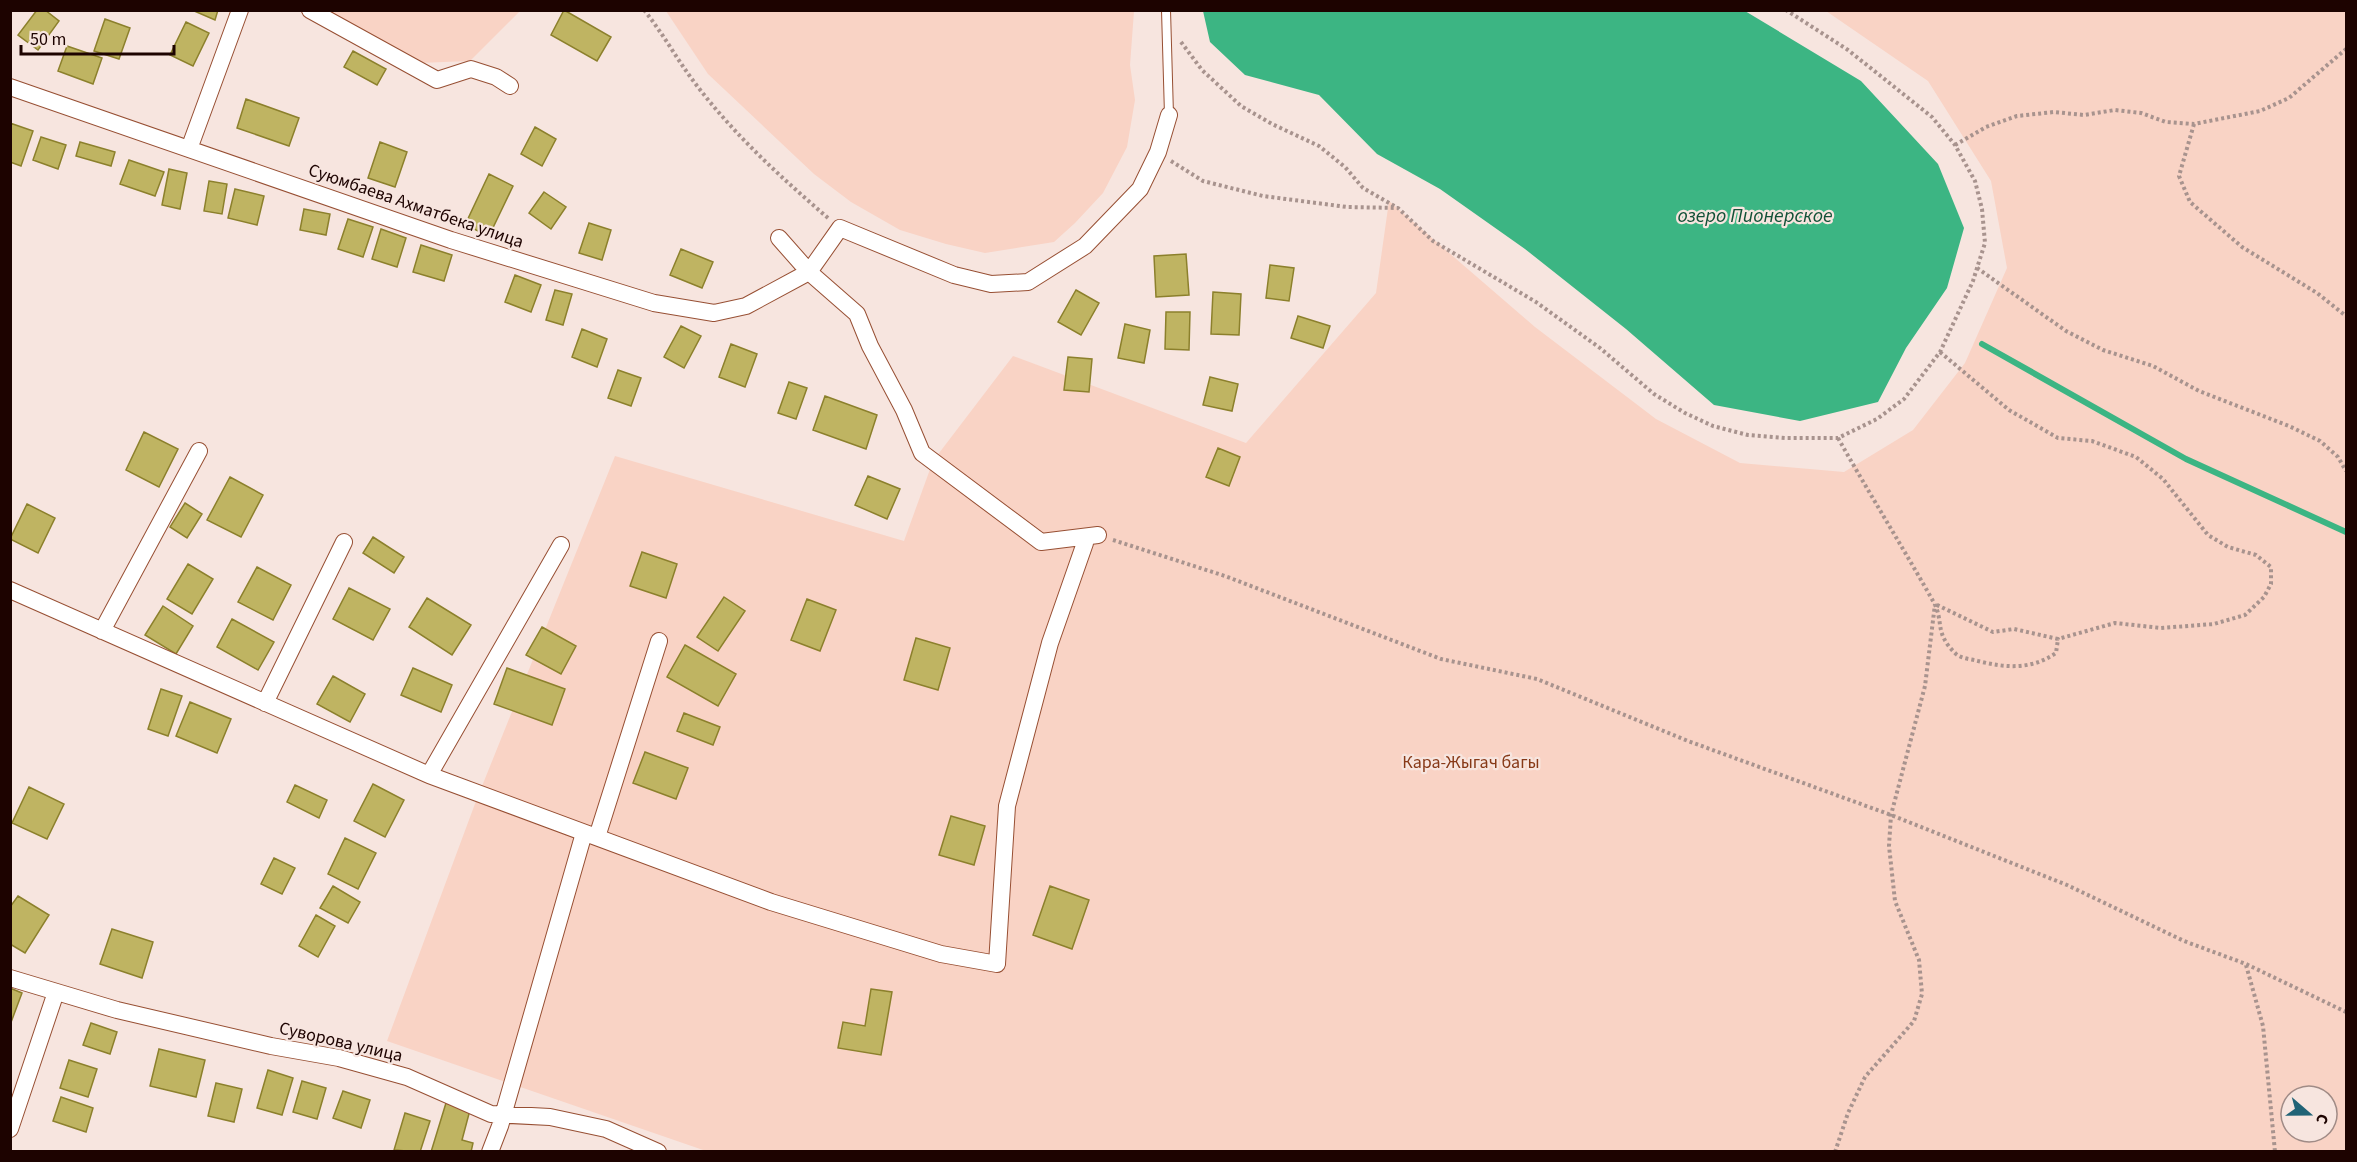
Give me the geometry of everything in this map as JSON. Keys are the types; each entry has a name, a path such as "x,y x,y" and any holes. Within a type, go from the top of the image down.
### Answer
{"street":[{"path":"189,149 240,10"},
{"path":"310,10 437,80 471,69 496,77 510,86"},
{"name":"Суюмбаева Ахматбека улица","path":"10,87 451,240 654,303 714,313 746,306 809,272 840,228"},
{"path":"840,228 954,275 991,285 1028,282 1085,246 1140,189 1158,152 1169,115"},
{"path":"10,590 429,776 771,902 941,954 997,964 1007,806 1050,643 1091,539 1041,542 922,453 904,410 870,346 857,314 809,272 779,238"},
{"path":"102,631 199,451"},
{"path":"265,703 344,542"},
{"path":"429,776 561,545"},
{"path":"490,1152 591,835 659,640"},
{"name":"Суворова улица","path":"10,978 117,1010 271,1046 339,1058 407,1077 491,1114 550,1117 606,1129 658,1152"},
{"path":"10,1129 56,992"}],"lane":[{"path":"1166,10 1169,115"}],"path":[{"path":"645,10 689,75 733,128 797,191 840,228"},
{"path":"1167,22 1202,70 1241,106 1272,124 1319,146 1345,167 1363,188 1398,208 1433,242 1536,302 1600,348 1654,394 1685,413 1713,426 1748,435 1838,438 1877,419 1904,399 1940,352 1973,281 1985,243 1982,209 1975,181 1955,145 1932,117 1848,50 1786,10"},
{"path":"1955,145 1986,126 2017,116 2054,112 2084,115 2115,110 2141,113 2166,122 2194,124 2260,111 2289,98 2346,49"},
{"path":"2194,124 2180,176 2190,202 2242,247 2317,293 2346,316"},
{"path":"1158,152 1203,181 1263,196 1347,207 1398,208"},
{"path":"1977,268 2066,331 2103,350 2153,366 2199,391 2289,426 2320,441 2338,457 2346,471"},
{"path":"1935,604 1993,632 2014,629 2058,639 2115,622 2161,628 2214,624 2246,615 2264,597 2271,584 2271,567 2256,555 2228,547 2208,535 2163,479 2136,457 2092,441 2058,438 2010,410 1940,352"},
{"path":"1838,438 1935,604 1942,638 1959,656 2019,668 2043,663 2056,653 2058,639"},
{"path":"1091,539 1225,576 1441,659 1537,679 1688,741 1891,815 2067,885 2184,940 2246,964 2346,1012"},
{"path":"1835,1152 1848,1113 1864,1077 1914,1021 1922,994 1919,960 1895,901 1889,846 1891,815 1925,686 1935,604"},
{"path":"2246,964 2263,1026 2275,1152"}],"green space":[{"path":"323,11 520,11 470,61 418,63"},
{"path":"666,11 1134,11 1130,65 1135,100 1127,147 1103,193 1054,242 985,253 946,244 900,230 851,202 814,174 708,74"},
{"name":"Кара-Жыгач багы","path":"1826,11 2346,11 2346,1151 706,1151 387,1041 476,801 615,456 904,541 933,461 1013,356 1246,443 1376,293 1389,201 1535,327 1656,419 1740,463 1844,472 1913,430 1965,363 2007,268 1991,181 1928,81"}],"water":[{"name":"озеро Пионерское","path":"1203,11 1745,11 1861,81 1938,164 1964,228 1947,288 1906,348 1878,402 1800,421 1714,405 1626,329 1525,249 1440,189 1377,154 1319,95 1245,75 1210,42"}],"building":[{"path":"37,10 45,10 59,21 38,50 18,35"},
{"path":"192,10 218,10 215,20"},
{"path":"564,10 611,37 597,61 551,35"},
{"path":"105,19 130,28 119,59 94,51"},
{"path":"186,22 209,33 193,66 170,55"},
{"path":"67,46 102,58 93,84 58,71"},
{"path":"353,51 386,69 377,85 344,67"},
{"path":"246,99 299,118 289,146 237,128"},
{"path":"10,123 33,131 21,166 10,162"},
{"path":"535,127 556,139 542,166 521,154"},
{"path":"41,137 66,145 58,169 33,160"},
{"path":"80,142 115,152 111,166 76,156"},
{"path":"380,142 407,152 395,187 368,178"},
{"path":"129,160 164,172 155,196 120,184"},
{"path":"169,169 187,173 180,209 162,205"},
{"path":"489,174 513,186 489,236 465,225"},
{"path":"209,181 227,184 222,214 204,211"},
{"path":"235,189 264,196 257,225 228,218"},
{"path":"544,192 566,207 551,229 529,213"},
{"path":"304,209 330,214 326,235 300,230"},
{"path":"348,219 373,227 363,257 338,249"},
{"path":"589,223 611,230 602,260 579,253"},
{"path":"381,229 406,238 397,267 372,259"},
{"path":"421,245 452,255 444,281 413,272"},
{"path":"681,249 713,262 702,288 670,275"},
{"path":"1186,254 1189,295 1156,297 1154,256"},
{"path":"1270,265 1294,268 1289,301 1266,298"},
{"path":"515,275 541,285 531,312 505,302"},
{"path":"555,290 572,294 563,325 546,320"},
{"path":"1076,290 1099,303 1081,335 1058,322"},
{"path":"1213,292 1241,294 1239,335 1211,334"},
{"path":"1166,312 1190,312 1189,350 1165,349"},
{"path":"1298,316 1330,326 1323,348 1291,338"},
{"path":"1125,324 1150,330 1144,363 1118,358"},
{"path":"681,326 701,336 684,368 664,357"},
{"path":"582,329 607,339 597,367 572,357"},
{"path":"731,344 757,354 745,387 719,377"},
{"path":"1068,357 1092,359 1089,392 1064,390"},
{"path":"618,370 641,378 631,406 608,398"},
{"path":"1210,377 1238,384 1232,411 1203,405"},
{"path":"789,382 807,388 796,419 778,413"},
{"path":"825,396 877,415 866,449 813,430"},
{"path":"144,432 178,449 159,487 126,470"},
{"path":"1218,448 1240,457 1229,486 1206,477"},
{"path":"868,476 900,489 887,519 855,505"},
{"path":"230,477 263,495 241,537 207,520"},
{"path":"185,503 202,514 187,538 170,527"},
{"path":"27,504 55,518 38,553 10,539"},
{"path":"373,537 404,557 394,573 363,553"},
{"path":"642,552 677,564 666,598 630,586"},
{"path":"188,564 213,579 192,614 167,599"},
{"path":"257,567 291,585 273,620 238,602"},
{"path":"349,588 390,609 373,640 333,619"},
{"path":"724,597 745,611 718,651 697,637"},
{"path":"427,598 471,625 452,655 409,627"},
{"path":"807,599 836,610 820,651 791,640"},
{"path":"163,606 193,626 176,654 145,635"},
{"path":"232,619 274,642 258,670 217,647"},
{"path":"542,627 576,646 561,674 526,655"},
{"path":"916,638 950,648 938,690 904,680"},
{"path":"685,645 736,674 718,706 667,677"},
{"path":"413,668 452,685 441,712 401,695"},
{"path":"507,668 565,689 552,725 494,704"},
{"path":"333,676 365,694 350,722 317,704"},
{"path":"161,689 182,696 168,736 148,729"},
{"path":"190,702 231,719 217,753 176,736"},
{"path":"684,713 720,727 713,745 677,731"},
{"path":"645,752 688,768 676,799 633,783"},
{"path":"373,784 404,800 385,837 354,821"},
{"path":"295,785 327,800 319,818 287,802"},
{"path":"29,787 64,804 47,839 12,823"},
{"path":"951,816 985,826 974,865 939,855"},
{"path":"345,838 376,853 358,889 328,874"},
{"path":"274,858 295,868 282,894 261,884"},
{"path":"333,886 360,902 348,923 320,908"},
{"path":"1050,886 1089,900 1072,949 1033,935"},
{"path":"18,896 49,915 25,953 10,944 10,907"},
{"path":"316,915 335,926 318,957 299,946"},
{"path":"112,929 153,942 142,978 100,964"},
{"path":"10,988 22,993 10,1025"},
{"path":"871,989 892,992 881,1055 838,1048 843,1022 865,1026"},
{"path":"91,1023 117,1032 110,1054 83,1045"},
{"path":"159,1049 205,1060 196,1097 150,1086"},
{"path":"69,1060 97,1069 88,1097 60,1088"},
{"path":"268,1070 293,1078 282,1115 257,1108"},
{"path":"302,1081 326,1088 317,1119 293,1112"},
{"path":"216,1083 242,1089 234,1122 208,1116"},
{"path":"343,1091 370,1100 361,1128 333,1118"},
{"path":"61,1097 93,1108 86,1132 53,1121"},
{"path":"446,1103 470,1110 462,1140 473,1143 471,1152 431,1152"},
{"path":"405,1113 430,1121 420,1152 394,1150"}],"waterway":[{"path":"1982,344 2186,459 2346,532"}]}
